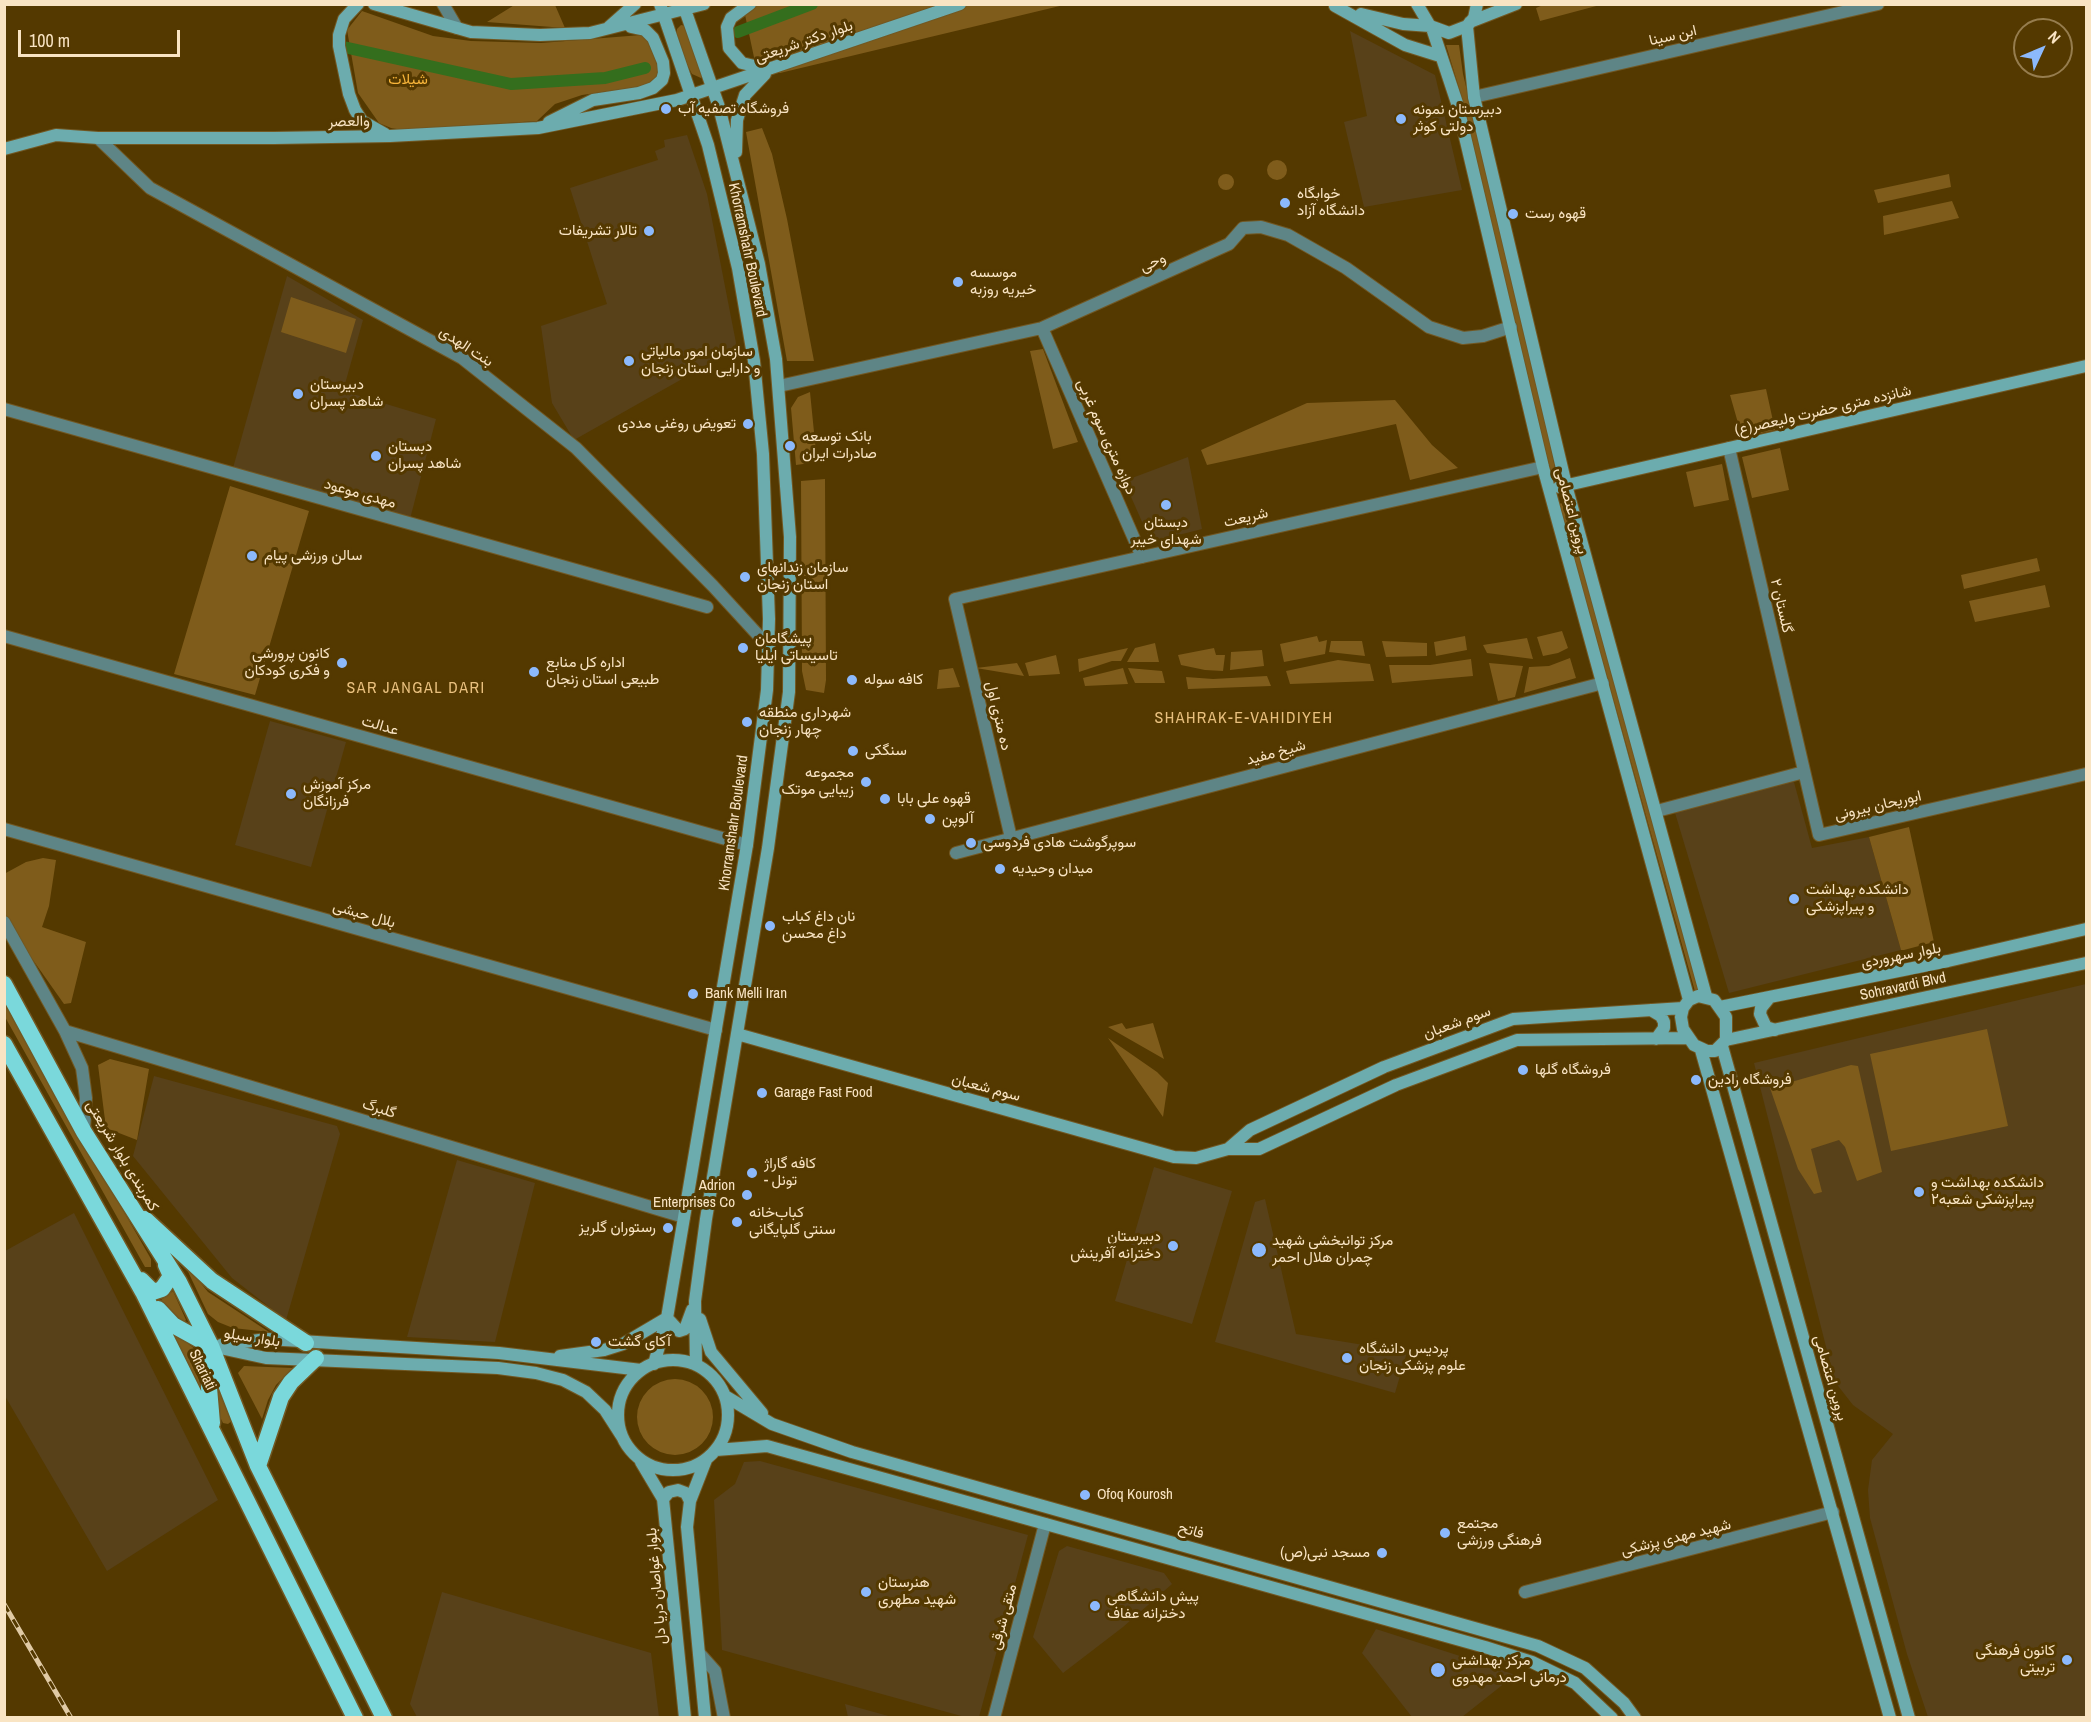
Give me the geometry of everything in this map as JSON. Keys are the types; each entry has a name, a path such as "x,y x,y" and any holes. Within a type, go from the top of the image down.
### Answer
{"highway":[{"name":"کمربندی بلوار شریعتی","path":"4,984 84,1132 179,1282 211,1346"},
{"name":"Shariati","path":"4,1044 143,1292 355,1718"},
{"path":"131,1206 212,1281 306,1342"},
{"path":"118,1247 153,1292 162,1289 171,1276 164,1260"},
{"path":"143,1292 173,1325 211,1346 209,1388 215,1436 228,1429 244,1428"},
{"name":"Shariati","path":"211,1346 258,1466 384,1718"},
{"path":"258,1466 281,1396 291,1382 316,1359"}],"main road":[{"path":"358,4 344,19 339,35 349,94 362,121 390,136"},
{"path":"374,4 457,28 496,34 540,35 590,33 625,26 662,10 704,4"},
{"path":"605,30 635,4"},
{"path":"750,4 731,18 726,38 729,48 742,63 770,69"},
{"name":"بلوار دکتر شریعتی","path":"692,95 960,4"},
{"name":"پروین اعتصامی","path":"1417,4 1431,27 1457,103 1549,489 1603,683 1686,1004"},
{"path":"1469,24 1477,4"},
{"path":"1333,5 1376,19 1431,27 1449,33 1515,4"},
{"path":"1333,5 1405,45 1440,56"},
{"name":"Khorramshahr Boulevard","path":"684,8 713,88 759,264 779,386 790,537 789,692 768,849 706,1219 695,1301 696,1365"},
{"name":"Khorramshahr Boulevard","path":"654,1364 667,1318 747,845 767,690 769,647 769,541 754,362 724,205 692,95 662,10"},
{"name":"پروین اعتصامی","path":"1469,24 1474,97 1566,485 1706,996"},
{"path":"538,128 593,100 639,93 653,88 662,80 663,62 653,38 645,30 625,26"},
{"path":"735,167 737,120 745,95 770,69"},
{"name":"والعصر","path":"4,149 56,135 98,138 390,136 538,128 692,95"},
{"name":"شانزده متری حضرت ولیعصر(ع)","path":"1549,489 2086,366"},
{"name":"بلوار سهروردی","path":"1720,1007 1948,961 2086,929"},
{"name":"Sohravardi Blvd","path":"1724,1043 2086,963"},
{"path":"1701,1050 1715,1050 1724,1043 1728,1025 1720,1007 1706,996 1698,996 1686,1004 1681,1017 1688,1038 1701,1050 1890,1718"},
{"path":"1770,997 1761,1008 1760,1014 1766,1027 1775,1030"},
{"name":"سوم شعبان","path":"1228,1149 1250,1130 1260,1125 1384,1067 1478,1030 1513,1019 1651,1010 1686,1004"},
{"path":"1651,1010 1661,1016 1664,1022 1664,1028 1656,1039"},
{"name":"سوم شعبان","path":"737,1034 1174,1157 1196,1158 1228,1149 1259,1149 1396,1085 1517,1040 1688,1038"},
{"name":"پروین اعتصامی","path":"1724,1043 1909,1718"},
{"path":"539,1358 604,1350 643,1334 667,1318 679,1331 685,1329 695,1301"},
{"path":"695,1301 711,1352 772,1424"},
{"path":"266,1358 267,1339"},
{"name":"بلوار سیلو","path":"211,1346 267,1339 539,1358 641,1370"},
{"name":"بلوار سیلو","path":"211,1346 266,1358 536,1373 563,1380 586,1392 605,1410 624,1438"},
{"path":"675,1360 696,1365 718,1383 725,1396 728,1424 716,1450 706,1460 693,1467 672,1470 651,1466 638,1458 624,1438 618,1420 623,1392 641,1370 654,1364 675,1360"},
{"name":"فاتح","path":"725,1396 772,1424 852,1452 1490,1630 1538,1646 1585,1668 1624,1703 1635,1718"},
{"path":"716,1450 766,1446 1485,1647 1532,1662 1575,1683 1612,1718"},
{"name":"بلوار غواصان دریا دل","path":"638,1458 663,1499 685,1718"},
{"path":"705,1718 687,1527 690,1501 706,1460"},
{"path":"663,1499 669,1492 678,1490 686,1493 690,1501"},
{"path":"1575,1683 1585,1668"}],"street":[{"path":"442,4 457,28"},
{"name":"ابن سینا","path":"1474,97 1878,4"},
{"name":"بنت الهدی","path":"98,138 150,188 462,358 576,448 713,586 769,647"},
{"name":"وحی","path":"779,386 1042,328 1229,244 1243,228 1261,226 1288,235 1346,268 1429,327 1464,338 1483,336 1510,327"},
{"name":"دوازه متری سوم غربی","path":"1042,328 1142,557"},
{"name":"مهدی موعود","path":"4,409 707,607"},
{"name":"گلستان ۲","path":"1729,448 1804,772"},
{"name":"شریعت","path":"955,600 1544,466"},
{"name":"ده متری اول","path":"955,600 1011,838"},
{"name":"عدالت","path":"4,636 747,845"},
{"name":"شیخ مفید","path":"956,853 1603,683"},
{"path":"1657,811 1804,772"},
{"name":"ابوریحان بیرونی","path":"1804,772 1819,835 2086,774"},
{"name":"بلال حبشی","path":"4,829 716,1030"},
{"path":"4,922 65,1031 82,1068 86,1098 84,1132"},
{"name":"گلبرگ","path":"65,1031 684,1217"},
{"name":"شهید مهدی پزشکی","path":"1525,1592 1833,1512"},
{"name":"متقی شرقی","path":"993,1718 1045,1524"},
{"path":"699,1653 715,1671 724,1718"}],"shaded area":[{"name":"دبیرستان نمونه دولتی کوثر","path":"1350,31 1435,75 1462,190 1364,207 1344,122 1367,116"},
{"path":"687,135 707,194 737,348 574,440 552,403 541,326 607,304 570,188 658,160 655,151 665,147 664,140"},
{"name":"دبیرستان شاهد پسران","path":"287,276 363,320 343,391 436,419 410,519 233,468"},
{"name":"دبستان شهدای خیبر","path":"1188,457 1202,529 1151,542 1124,481"},
{"name":"مرکز آموزش فرزانگان","path":"270,721 346,742 311,867 235,845"},
{"name":"دانشکده بهداشت و پیراپزشکی","path":"1792,775 1812,848 1869,837 1901,950 1729,993 1673,806"},
{"path":"2086,984 2086,1717 1928,1717 1907,1654 1870,1518 1868,1490 1872,1460 1893,1434 1853,1405 1835,1382 1754,1063"},
{"path":"154,1076 337,1126 340,1134 286,1320 232,1278 133,1156"},
{"path":"457,1160 535,1183 495,1342 407,1337"},
{"name":"دبیرستان دخترانه آفرینش","path":"1154,1167 1232,1191 1192,1324 1115,1301"},
{"name":"مرکز توانبخشی شهید چمران هلال احمر","path":"1265,1199 1296,1334 1407,1352 1395,1393 1215,1342 1255,1202"},
{"path":"74,1213 218,1500 107,1571 5,1396 5,1251"},
{"name":"هنرستان شهید مطهری","path":"760,1461 1028,1535 979,1717 965,1717 722,1650 714,1500 735,1484 744,1462"},
{"name":"پیش دانشگاهی دخترانه عفاف","path":"1067,1546 1164,1573 1172,1584 1123,1627 1063,1673 1033,1637 1059,1551"},
{"path":"442,1592 651,1653 659,1717 417,1717 410,1704"},
{"name":"مرکز بهداشتی درمانی احمد مهدوی","path":"1376,1629 1515,1675 1462,1717 1412,1717 1362,1653"},
{"path":"845,1704 892,1717 848,1717"}],"green space":[{"path":"516,4 555,5 565,28 487,22"},
{"path":"757,4 1064,5 780,73 755,62 744,10"},
{"path":"1543,5 1600,5 1540,21 1536,8"},
{"name":"شیلات","path":"362,11 433,36 471,41 541,43 641,35 650,41 660,75 655,82 644,86 582,95 555,104 537,121 403,130 391,128 379,123 358,93 347,30"},
{"path":"681,25 686,26 703,74 701,78 692,74 687,64 677,36 677,29"},
{"path":"1446,45 1459,45 1463,74 1546,422 1556,474 1550,476 1462,98"},
{"path":"762,128 772,154 787,219 814,361 787,361 746,132"},
{"path":"1277,160 1284,163 1287,170 1284,177 1277,180 1270,177 1267,170 1270,163"},
{"path":"1226,174 1232,176 1234,182 1232,188 1226,190 1220,188 1218,182 1220,176"},
{"path":"1949,174 1951,187 1878,203 1874,190"},
{"path":"1952,201 1959,218 1884,235 1883,216"},
{"path":"291,297 356,319 346,353 281,332"},
{"path":"1043,349 1078,442 1053,449 1030,351"},
{"path":"1766,389 1775,430 1742,437 1730,395"},
{"path":"810,392 817,462 796,465 791,408 798,397"},
{"path":"1395,400 1432,445 1458,468 1410,480 1396,424 1207,465 1201,450 1307,403"},
{"path":"1780,448 1789,490 1752,498 1742,457"},
{"path":"1722,464 1729,500 1694,507 1686,472"},
{"path":"825,479 826,680 824,693 806,690 802,671 801,481"},
{"name":"سالن ورزشی پیام","path":"230,486 309,511 255,695 174,674"},
{"path":"1565,502 1702,994 1696,995 1559,504"},
{"path":"2037,558 2040,571 1964,589 1961,575"},
{"path":"2045,585 2050,607 1975,622 1969,601"},
{"path":"1562,631 1568,648 1543,656 1537,637"},
{"path":"1317,636 1319,642 1327,640 1325,654 1284,662 1280,644"},
{"path":"1465,636 1467,650 1436,656 1434,642"},
{"path":"1527,638 1533,659 1487,653 1483,645"},
{"path":"1331,641 1362,641 1365,656 1329,652"},
{"path":"1382,641 1427,643 1427,656 1386,657"},
{"path":"1155,643 1159,662 1127,662 1135,648"},
{"path":"1128,648 1121,661 1112,661 1079,672 1078,659"},
{"path":"1214,648 1216,655 1225,655 1223,671 1181,665 1178,655"},
{"path":"1262,650 1264,666 1230,670 1231,652"},
{"path":"1056,655 1060,674 1029,676 1025,663"},
{"path":"1570,658 1576,678 1524,693 1529,667 1549,666"},
{"path":"1471,659 1473,676 1392,683 1389,665 1430,665"},
{"path":"1338,660 1370,664 1374,681 1290,684 1286,671"},
{"path":"1017,663 1024,676 976,668"},
{"path":"1489,663 1523,666 1515,697 1498,701"},
{"path":"953,668 960,687 937,689 939,670"},
{"path":"1123,668 1128,684 1085,686 1083,678"},
{"path":"1128,668 1162,671 1165,683 1135,683"},
{"path":"1267,676 1271,686 1188,689 1186,677 1213,679"},
{"path":"1909,827 1934,942 1901,950 1869,837"},
{"path":"43,858 56,860 49,906 42,927 86,942 71,1003 64,1004 4,919 4,874 26,862"},
{"path":"4,1003 151,1259 151,1267 145,1267 5,1017"},
{"path":"1122,1023 1126,1029 1153,1023 1164,1059 1108,1027"},
{"path":"1987,1029 2008,1126 1891,1151 1870,1054"},
{"path":"1108,1038 1157,1072 1168,1083 1163,1117"},
{"path":"110,1059 149,1069 137,1140 106,1128 98,1065"},
{"path":"1851,1065 1858,1066 1882,1172 1857,1181 1845,1147 1839,1140 1811,1149 1822,1192 1814,1194 1798,1169 1770,1088"},
{"path":"183,1261 208,1292 269,1332 233,1328 218,1322 208,1314"},
{"path":"173,1291 186,1320 182,1324 161,1300"},
{"path":"165,1325 201,1354 199,1379 204,1403"},
{"path":"244,1366 293,1368 276,1385 262,1419 238,1373"},
{"path":"675,1379 690,1382 702,1390 710,1402 713,1417 710,1432 702,1444 690,1452 675,1455 660,1452 648,1444 640,1432 637,1417 640,1402 648,1390 660,1382"},
{"path":"216,1393 222,1393 233,1420 228,1424 223,1423 219,1415"}],"waterway":[{"path":"738,32 812,4"},
{"path":"339,46 511,84 605,78 645,68"}],"railway":[{"path":"4,1604 71,1718"}],"place":[{"name":"فروشگاه تصفیه آب","path":"666,109"},
{"name":"دبیرستان نمونه دولتی کوثر","path":"1401,119"},
{"name":"خوابگاه دانشگاه آزاد","path":"1285,203"},
{"name":"قهوه رست","path":"1513,214"},
{"name":"تالار تشریفات","path":"649,231"},
{"name":"موسسه خیریه روزبه","path":"958,282"},
{"name":"سازمان امور مالیاتی و دارایی استان زنجان","path":"629,361"},
{"name":"دبیرستان شاهد پسران","path":"298,394"},
{"name":"تعویض روغنی مددی","path":"748,424"},
{"name":"بانک توسعه صادرات ایران","path":"790,446"},
{"name":"دبستان شاهد پسران","path":"376,456"},
{"name":"دبستان شهدای خیبر","path":"1166,505"},
{"name":"سالن ورزشی پیام","path":"252,556"},
{"name":"سازمان زندانهای استان زنجان","path":"745,577"},
{"name":"پیشگامان تاسیساتی ایلیا","path":"743,648"},
{"name":"کانون پرورشی و فکری کودکان","path":"342,663"},
{"name":"اداره کل منابع طبیعی استان زنجان","path":"534,672"},
{"name":"کافه سوله","path":"852,680"},
{"name":"شهرداری منطقه چهار زنجان","path":"747,722"},
{"name":"سنگکی","path":"853,751"},
{"name":"مجموعه زیبایی موتک","path":"866,782"},
{"name":"مرکز آموزش فرزانگان","path":"291,794"},
{"name":"قهوه علی بابا","path":"885,799"},
{"name":"آلوپن","path":"930,819"},
{"name":"سوپرگوشت هادی فردوسی","path":"971,843"},
{"name":"میدان وحیدیه","path":"1000,869"},
{"name":"دانشکده بهداشت و پیراپزشکی","path":"1794,899"},
{"name":"نان داغ کباب داغ محسن","path":"770,926"},
{"name":"Bank Melli Iran","path":"693,994"},
{"name":"فروشگاه گلها","path":"1523,1070"},
{"name":"فروشگاه رادین","path":"1696,1080"},
{"name":"Garage Fast Food","path":"762,1093"},
{"name":"کافه گاراژ - تونل","path":"752,1173"},
{"name":"دانشکده بهداشت و پیراپزشکى شعبه۲","path":"1919,1192"},
{"name":"Adrion Enterprises Co","path":"747,1195"},
{"name":"کباب‌خانه سنتی گلپایگانی","path":"737,1222"},
{"name":"رستوران گلریز","path":"668,1228"},
{"name":"دبیرستان دخترانه آفرینش","path":"1173,1246"},
{"name":"مرکز توانبخشی شهید چمران هلال احمر","path":"1259,1250"},
{"name":"آکای گشت","path":"596,1342"},
{"name":"پردیس دانشگاه علوم پزشکى زنجان","path":"1347,1358"},
{"name":"Ofoq Kourosh","path":"1085,1495"},
{"name":"مجتمع فرهنگی ورزشی","path":"1445,1533"},
{"name":"مسجد نبی(ص)","path":"1382,1553"},
{"name":"هنرستان شهید مطهری","path":"866,1592"},
{"name":"پیش دانشگاهی دخترانه عفاف","path":"1095,1606"},
{"name":"کانون فرهنگی تربیتی","path":"2067,1660"},
{"name":"مرکز بهداشتی درمانی احمد مهدوی","path":"1438,1670"}],"district":[{"name":"SAR JANGAL DARI","path":"416,689"},
{"name":"SHAHRAK-E-VAHIDIYEH","path":"1244,719"}]}
